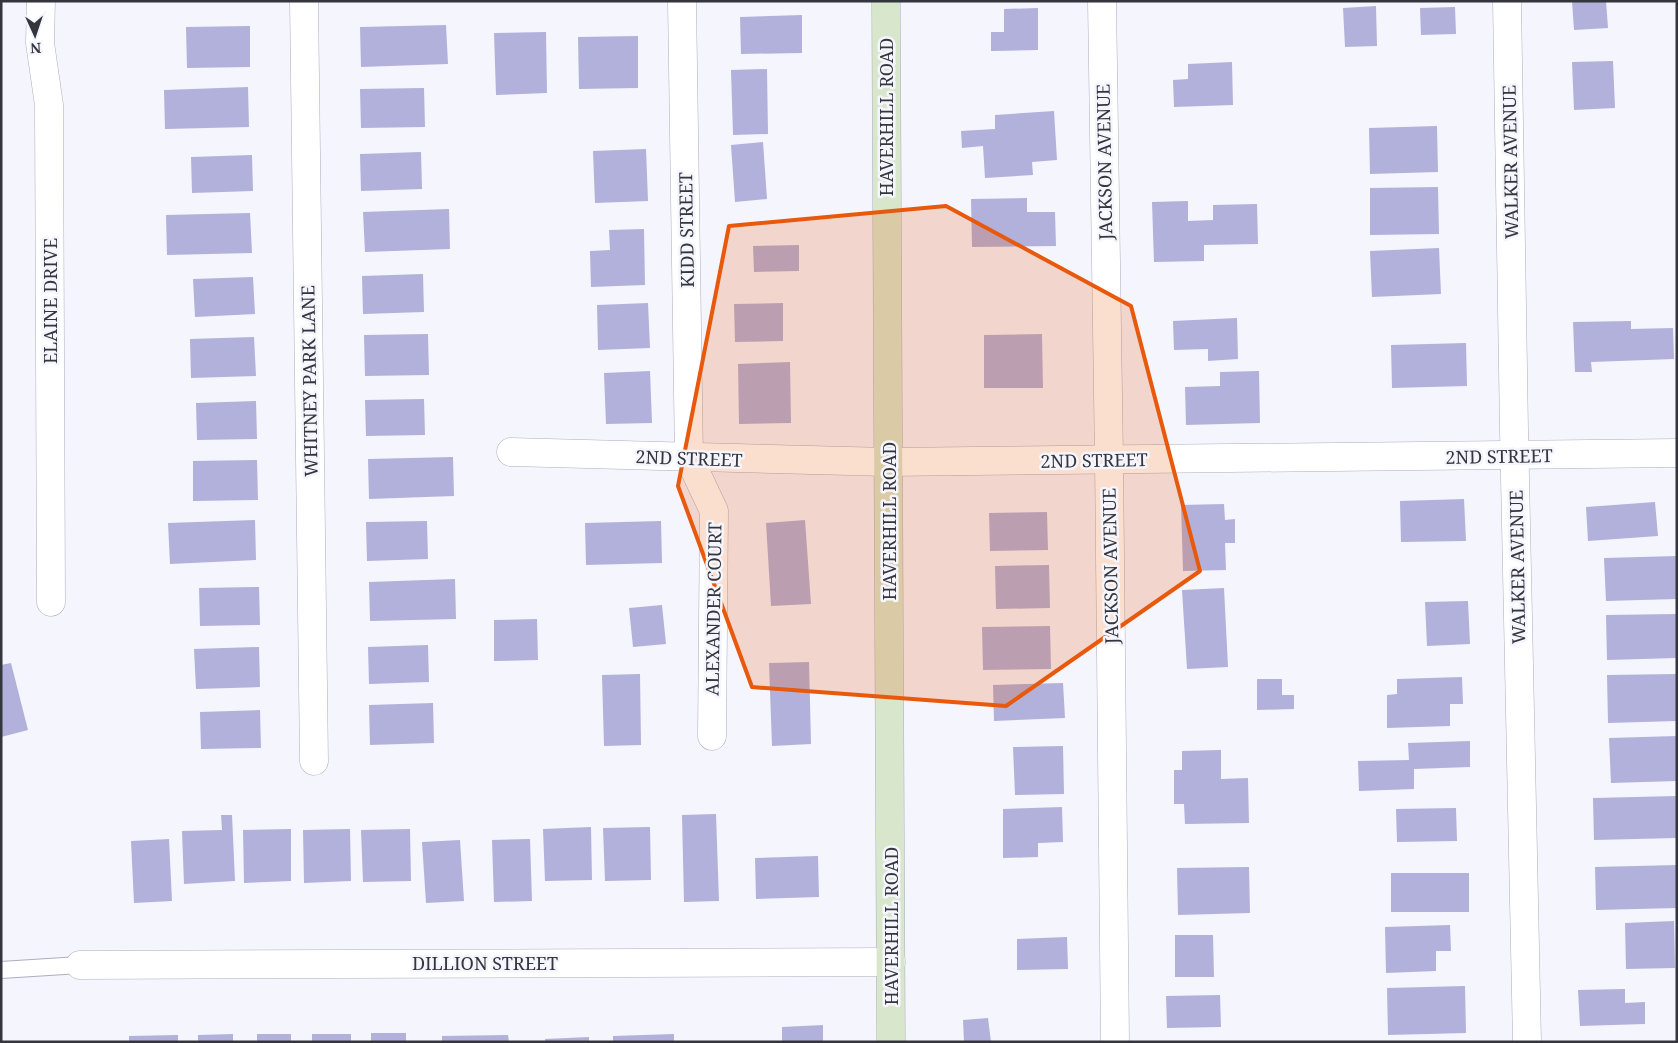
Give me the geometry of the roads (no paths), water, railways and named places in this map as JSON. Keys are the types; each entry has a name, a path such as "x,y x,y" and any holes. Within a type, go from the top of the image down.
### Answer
{"street":[{"name":"ELAINE DRIVE","path":"41,1 40,43 49,105 51,602"},
{"name":"WHITNEY PARK LANE","path":"304,1 314,761"},
{"name":"KIDD STREET","path":"682,1 689,458"},
{"name":"HAVERHILL ROAD","path":"886,1 891,1042"},
{"name":"JACKSON AVENUE","path":"1102,1 1115,1042"},
{"name":"WALKER AVENUE","path":"1507,1 1514,456 1527,1042"},
{"name":"2ND STREET","path":"511,452 888,462 1677,453"},
{"name":"ALEXANDER COURT","path":"689,458 714,511 712,736"},
{"name":"DILLION STREET","path":"80,965 891,962"}],"lane":[{"path":"1,970 80,965"}]}
